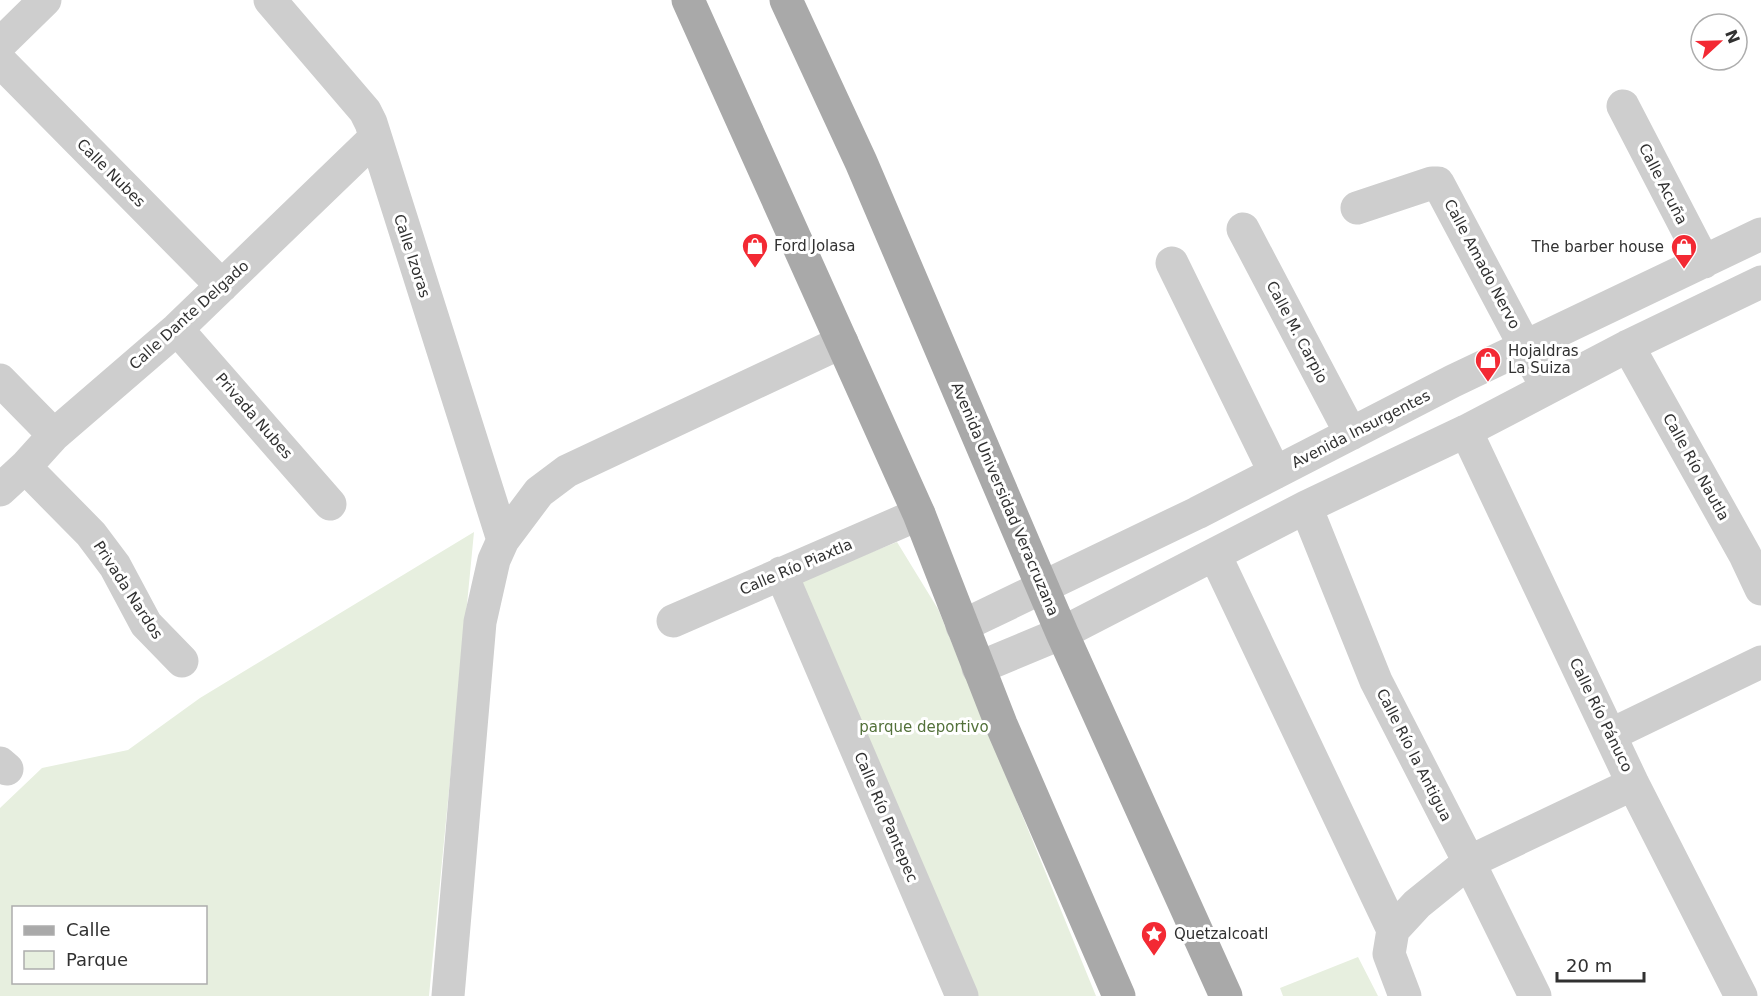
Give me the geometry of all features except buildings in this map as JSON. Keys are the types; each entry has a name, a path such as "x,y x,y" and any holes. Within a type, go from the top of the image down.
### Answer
{"main road":[{"path":"688,0 918,514 978,668 1119,996"},
{"name":"Avenida Universidad Veracruzana","path":"786,0 861,162 1062,633 1226,996"}],"street":[{"path":"0,44 45,0"},
{"name":"Calle Izoras","path":"270,0 365,111 503,540"},
{"name":"Calle Nubes","path":"0,61 222,286"},
{"name":"Calle Acuña","path":"1623,106 1704,262"},
{"name":"Calle Dante Delgado","path":"0,490 54,435 177,329 375,138"},
{"name":"Calle Amado Nervo","path":"1357,208 1438,183 1547,388"},
{"name":"Calle M. Carpio","path":"1243,229 1351,434"},
{"name":"Avenida Insurgentes","path":"962,626 1275,473 1526,346 1761,234"},
{"path":"1172,262 1275,473"},
{"path":"978,668 1062,633 1306,507 1466,431 1628,346 1761,282"},
{"name":"Privada Nubes","path":"177,329 330,504"},
{"path":"448,996 480,622 494,560 503,540 539,492 567,471 842,342"},
{"name":"Calle Río Nautla","path":"1628,346 1745,555 1761,589"},
{"path":"0,380 54,435"},
{"name":"Calle Río Pánuco","path":"1466,431 1612,734 1633,784 1741,996"},
{"name":"Privada Nardos","path":"25,467 91,534 116,566 146,624 182,661"},
{"name":"Calle Río la Antigua","path":"1306,507 1376,681 1535,996"},
{"name":"Calle Río Piaxtla","path":"673,621 918,514"},
{"path":"1215,555 1393,930 1389,954 1406,996"},
{"name":"Calle Río Pantepec","path":"781,573 962,996"},
{"path":"1612,734 1761,662"},
{"path":"1393,930 1443,881 1469,862 1633,784"}],"green space":[{"path":"474,532 429,996 0,996 0,808 42,768 128,750 200,698"},
{"name":"parque deportivo","path":"897,542 938,609 1096,996 971,996 800,581"},
{"path":"1358,957 1378,996 1283,996 1280,988"}],"place":[{"name":"Ford Jolasa","path":"755,269"},
{"name":"The barber house","path":"1684,270"},
{"name":"Hojaldras La Suiza","path":"1488,383"},
{"name":"Quetzalcoatl","path":"1154,957"}]}
